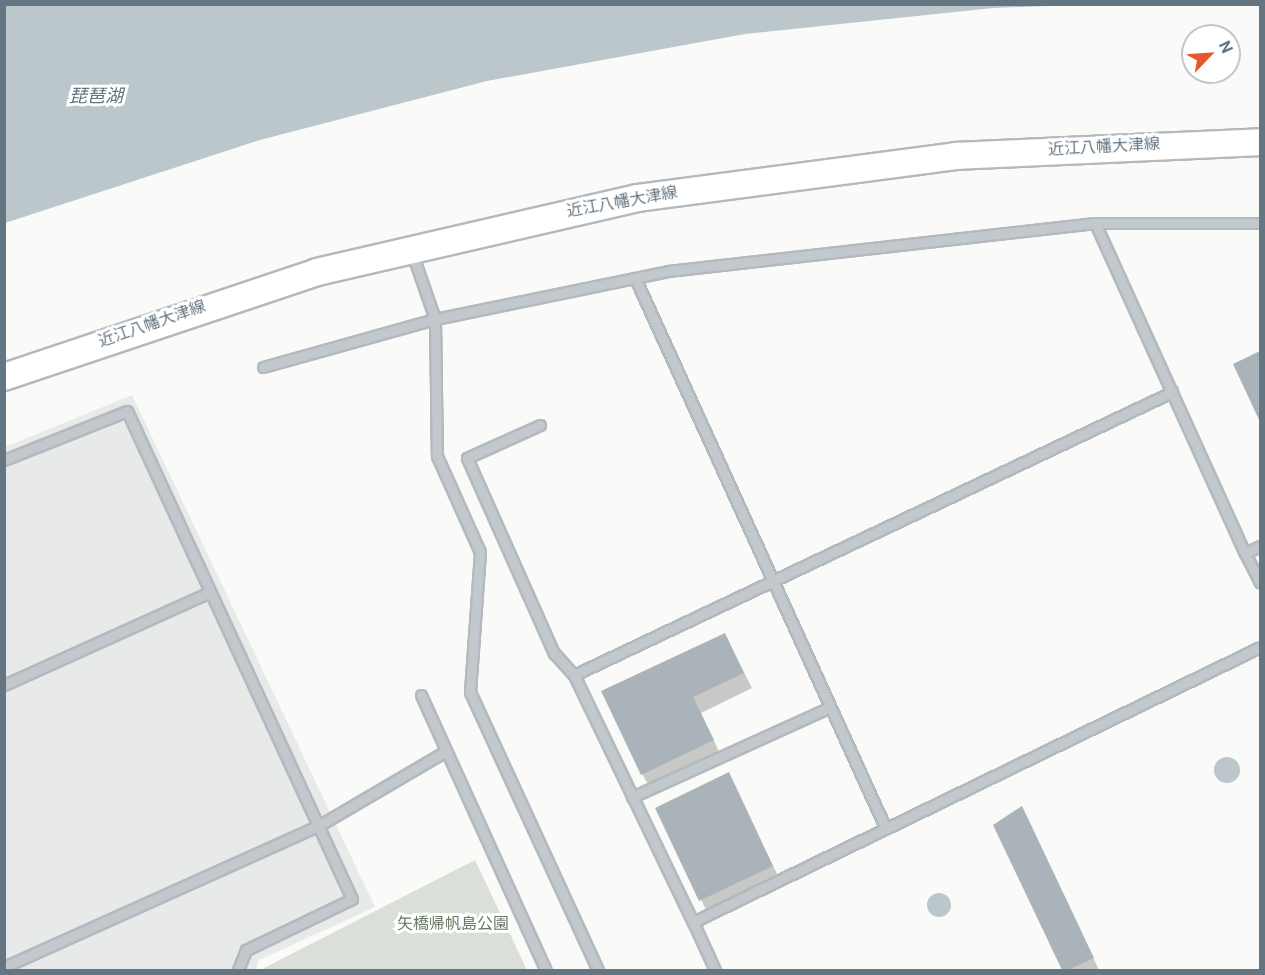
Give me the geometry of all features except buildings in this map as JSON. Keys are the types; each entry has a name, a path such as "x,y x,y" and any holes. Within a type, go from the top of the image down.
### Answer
{"main road":[{"name":"近江八幡大津線","path":"4,377 233,297 411,248 638,198 880,163 1093,147 1260,142"}],"lane":[{"path":"262,367 435,319 634,278 1095,223 1260,223"},
{"path":"1095,223 1260,582"},
{"path":"411,248 435,319 437,456 480,552 470,692 598,970"},
{"path":"634,278 886,829"},
{"path":"574,675 1172,392"},
{"path":"4,460 127,411 352,899 246,950 238,970"},
{"path":"540,425 467,458 554,653 574,675 715,970"},
{"path":"1245,553 1260,546"},
{"path":"4,685 210,592"},
{"path":"693,922 1260,647"},
{"path":"421,695 546,970"},
{"path":"633,797 830,707"},
{"path":"4,968 318,826 446,751"}],"shaded area":[{"path":"132,395 375,907 259,960 256,970 5,970 5,447"}],"green space":[{"name":"矢橋帰帆島公園","path":"475,860 527,970 263,970 264,968"}],"water":[{"name":"琵琶湖","path":"5,4 1077,5 993,8 745,34 487,81 260,140 5,223"},
{"path":"1227,757 1236,761 1240,770 1236,779 1227,783 1218,779 1214,770 1218,761"},
{"path":"934,893 944,893 951,900 951,910 944,917 934,917 927,910 927,900"}]}
